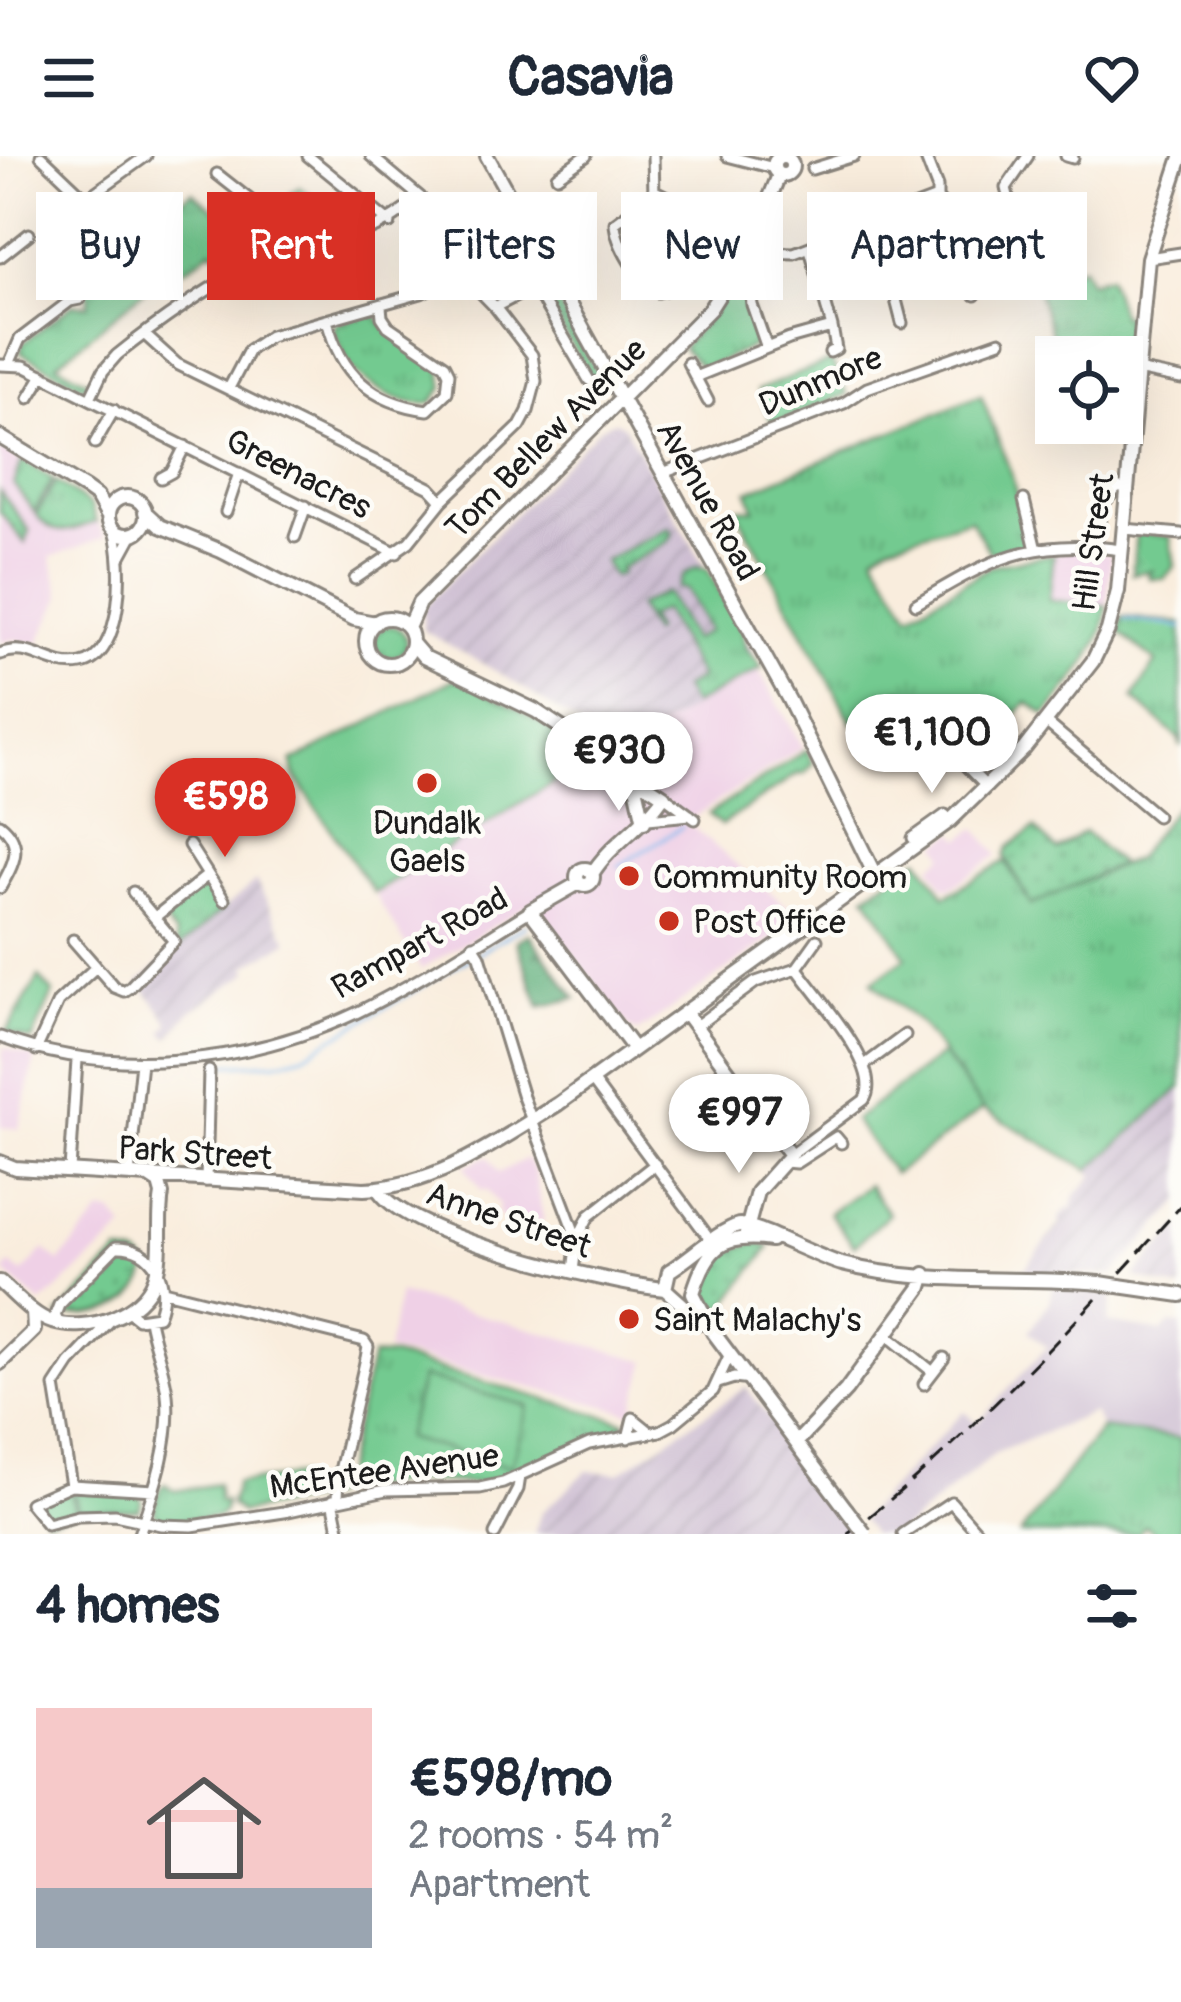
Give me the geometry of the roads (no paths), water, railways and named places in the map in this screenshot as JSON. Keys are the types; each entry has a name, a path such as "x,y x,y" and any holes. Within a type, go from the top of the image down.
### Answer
{"street":[{"path":"41,156 79,196 89,200 146,156"},
{"path":"308,156 390,223"},
{"name":"Greenacres","path":"371,156 414,192"},
{"name":"Avenue Road","path":"487,156 507,192"},
{"path":"556,176 586,156"},
{"path":"653,156 655,191"},
{"path":"727,156 776,171"},
{"path":"812,169 854,156"},
{"path":"926,156 937,192"},
{"path":"1007,192 1028,156"},
{"name":"Tom Bellew Avenue","path":"771,192 778,158 786,157"},
{"name":"Hill Street","path":"1140,336 1148,258 1181,157"},
{"path":"217,174 240,192"},
{"path":"375,230 399,215"},
{"path":"0,257 29,234"},
{"path":"1148,258 1181,253"},
{"path":"90,398 110,362 207,293"},
{"path":"5,363 20,339 78,300"},
{"name":"Greenacres","path":"145,335 162,353 229,388 257,342 399,300"},
{"name":"Greenacres","path":"5,363 43,375 397,553 442,501 520,426 534,394 532,355 488,300"},
{"path":"495,307 508,300"},
{"path":"542,300 589,380 599,386"},
{"name":"Avenue Road","path":"566,300 812,745 875,875"},
{"name":"Tom Bellew Avenue","path":"394,619 413,610 715,300"},
{"path":"748,300 767,348"},
{"path":"825,300 836,349 830,352"},
{"path":"896,300 902,323"},
{"path":"327,320 350,375 391,399 428,410 447,392 445,364 388,326 381,306"},
{"path":"695,377 832,326"},
{"name":"Dunmore","path":"663,472 844,403 867,388 940,359 1000,341"},
{"path":"688,364 708,401"},
{"path":"1143,371 1181,379"},
{"path":"29,398 43,375"},
{"path":"229,388 430,488 442,501"},
{"path":"95,443 114,410"},
{"path":"0,437 97,497 134,498 160,526 221,551 354,620 394,619 408,628 412,643 424,657 536,711 632,774 693,817 651,819 632,774"},
{"name":"Hill Street","path":"686,1012 950,821 1047,723 1102,645 1114,610 1131,444"},
{"path":"160,478 172,472 185,446"},
{"path":"226,512 239,473"},
{"path":"1096,546 1102,505 1117,488 1128,488"},
{"path":"0,654 20,649 76,664 97,657 111,631 121,556 97,497"},
{"path":"107,515 116,500"},
{"path":"1024,500 1036,550"},
{"path":"295,537 306,506"},
{"path":"121,556 146,512"},
{"path":"114,531 160,526"},
{"path":"1124,529 1181,535"},
{"path":"916,604 989,561 1064,544 1122,550"},
{"path":"356,579 397,553"},
{"name":"Tom Bellew Avenue","path":"408,628 413,610"},
{"path":"354,620 377,661 394,664 424,657"},
{"path":"367,636 376,623"},
{"path":"406,658 412,643"},
{"path":"1047,723 1156,816"},
{"path":"877,755 922,727 929,729 987,787"},
{"name":"Rampart Road","path":"0,1037 76,1060 141,1062 240,1049 330,1023 477,950 585,876 668,799"},
{"path":"913,838 945,815 950,821"},
{"path":"0,824 12,835 16,853 0,888"},
{"path":"189,845 224,900"},
{"path":"858,888 866,856"},
{"path":"155,917 208,875"},
{"path":"73,940 119,991 130,987 172,946 172,937 133,892"},
{"path":"530,911 634,1049"},
{"path":"696,1026 756,982 797,968 817,940"},
{"path":"477,950 531,1121 577,1239"},
{"path":"36,1050 56,999 96,967"},
{"path":"678,1300 694,1286 713,1250 744,1231 757,1192 787,1159 869,1094 866,1064 797,968"},
{"path":"378,1189 423,1179 531,1121 686,1012 787,1159 796,1163 836,1137 841,1143"},
{"path":"866,1064 905,1035"},
{"path":"70,1170 76,1060"},
{"path":"130,1175 141,1062"},
{"path":"206,1181 209,1071"},
{"path":"592,1080 712,1242"},
{"path":"572,1271 577,1239 589,1216 655,1164"},
{"name":"Park Street","path":"3,1168 378,1189"},
{"path":"129,1312 138,1319 149,1319 161,1309 164,1291 158,1269 162,1195 151,1177"},
{"path":"162,1195 169,1185 186,1180"},
{"name":"Anne Street","path":"378,1189 388,1203 509,1254 665,1289"},
{"path":"865,1534 713,1332 665,1289 666,1275 730,1229 841,1264 926,1274 1100,1283 1181,1295"},
{"path":"58,1324 58,1305 111,1249 137,1250 158,1269"},
{"path":"24,1341 58,1324 129,1312 145,1299 158,1269"},
{"path":"674,1269 687,1269 713,1332"},
{"path":"797,1442 846,1390 926,1274"},
{"path":"0,1282 58,1324"},
{"path":"164,1291 342,1335 368,1347 335,1500 340,1534"},
{"path":"0,1364 35,1325 33,1310"},
{"path":"113,1318 63,1372 54,1392 71,1485 154,1490"},
{"path":"140,1534 154,1490 168,1414 167,1390 149,1319"},
{"path":"86,1322 89,1342"},
{"path":"887,1335 934,1372"},
{"name":"McEntee Avenue","path":"71,1485 30,1502 39,1519 47,1524 86,1515 213,1528 335,1500 425,1487 480,1488 520,1476 589,1444 655,1431 699,1407 718,1383 730,1354"},
{"path":"924,1384 944,1358"},
{"path":"718,1383 751,1380"},
{"path":"628,1438 633,1418 645,1430 655,1431"},
{"path":"494,1534 520,1476"},
{"path":"903,1534 951,1502 979,1534"}],"waterway":[{"path":"1125,619 1181,627"},
{"path":"619,866 682,827"},
{"path":"222,1065 304,1055 526,925"}],"railway":[{"path":"848,1534 980,1418 1181,1206"}],"place":[{"name":"Dundalk Gaels","path":"427,783"},
{"name":"Community Room","path":"629,876"},
{"name":"Post Office","path":"669,921"},
{"name":"Saint Malachy's","path":"629,1319"}]}
